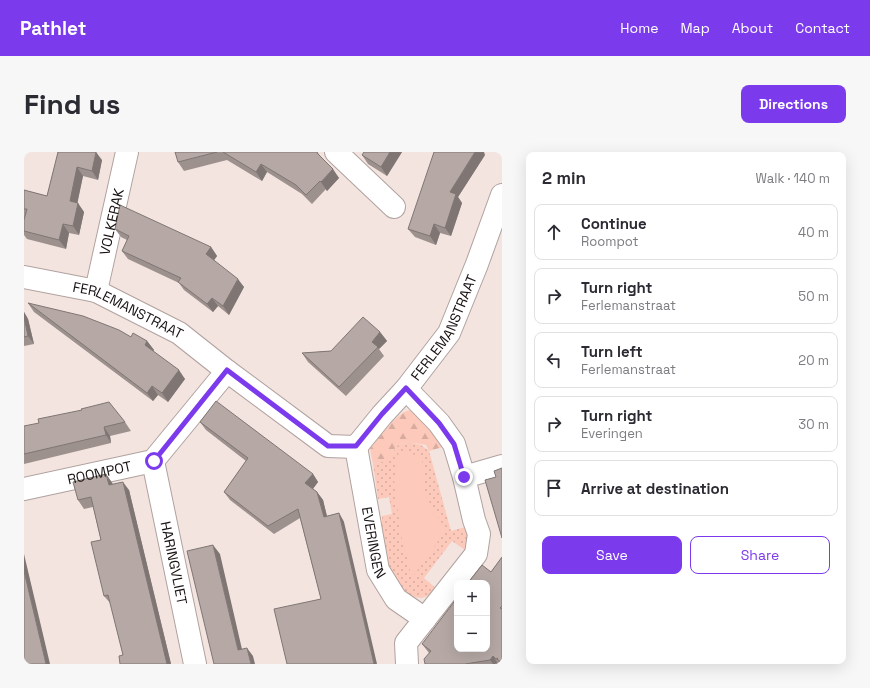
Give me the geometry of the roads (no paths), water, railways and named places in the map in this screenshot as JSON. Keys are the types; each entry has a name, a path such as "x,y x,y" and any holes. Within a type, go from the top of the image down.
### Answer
{"street":[{"name":"VOLKERAK","path":"96,291 127,152"},
{"path":"336,152 394,207"},
{"name":"FERLEMANSTRAAT","path":"24,277 96,291 179,333 328,446 356,446 382,414 406,388 449,333 477,264 502,195"},
{"path":"154,461 227,370"},
{"path":"406,388 439,423 454,444 479,534 476,554 406,643 407,664"},
{"name":"EVERINGEN","path":"356,446 378,570 396,599 425,619"},
{"name":"ROOMPOT","path":"24,489 154,461"},
{"name":"HARINGVLIET","path":"154,461 195,664"},
{"path":"464,477 502,466"}]}
